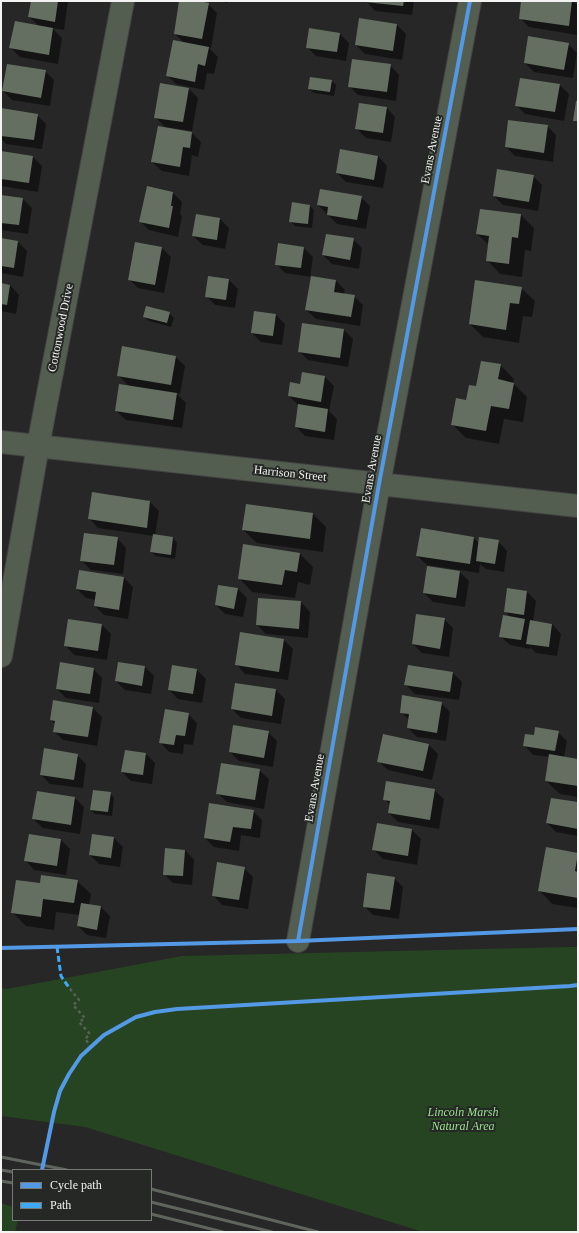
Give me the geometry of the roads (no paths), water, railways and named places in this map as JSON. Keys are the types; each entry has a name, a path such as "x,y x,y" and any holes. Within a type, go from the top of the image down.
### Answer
{"street":[{"name":"Cottonwood Drive","path":"1,656 38,446 123,1"},
{"name":"Evans Avenue","path":"298,941 379,484 470,1"},
{"name":"Harrison Street","path":"1,442 578,506"}],"railway":[{"path":"1,1157 62,1169"},
{"path":"1,1170 12,1172"},
{"path":"1,1181 12,1183"},
{"path":"152,1189 318,1232"},
{"path":"152,1202 272,1232"},
{"path":"152,1214 223,1232"}],"park label":[{"name":"Lincoln Marsh Natural Area","path":"463,1120"}]}
